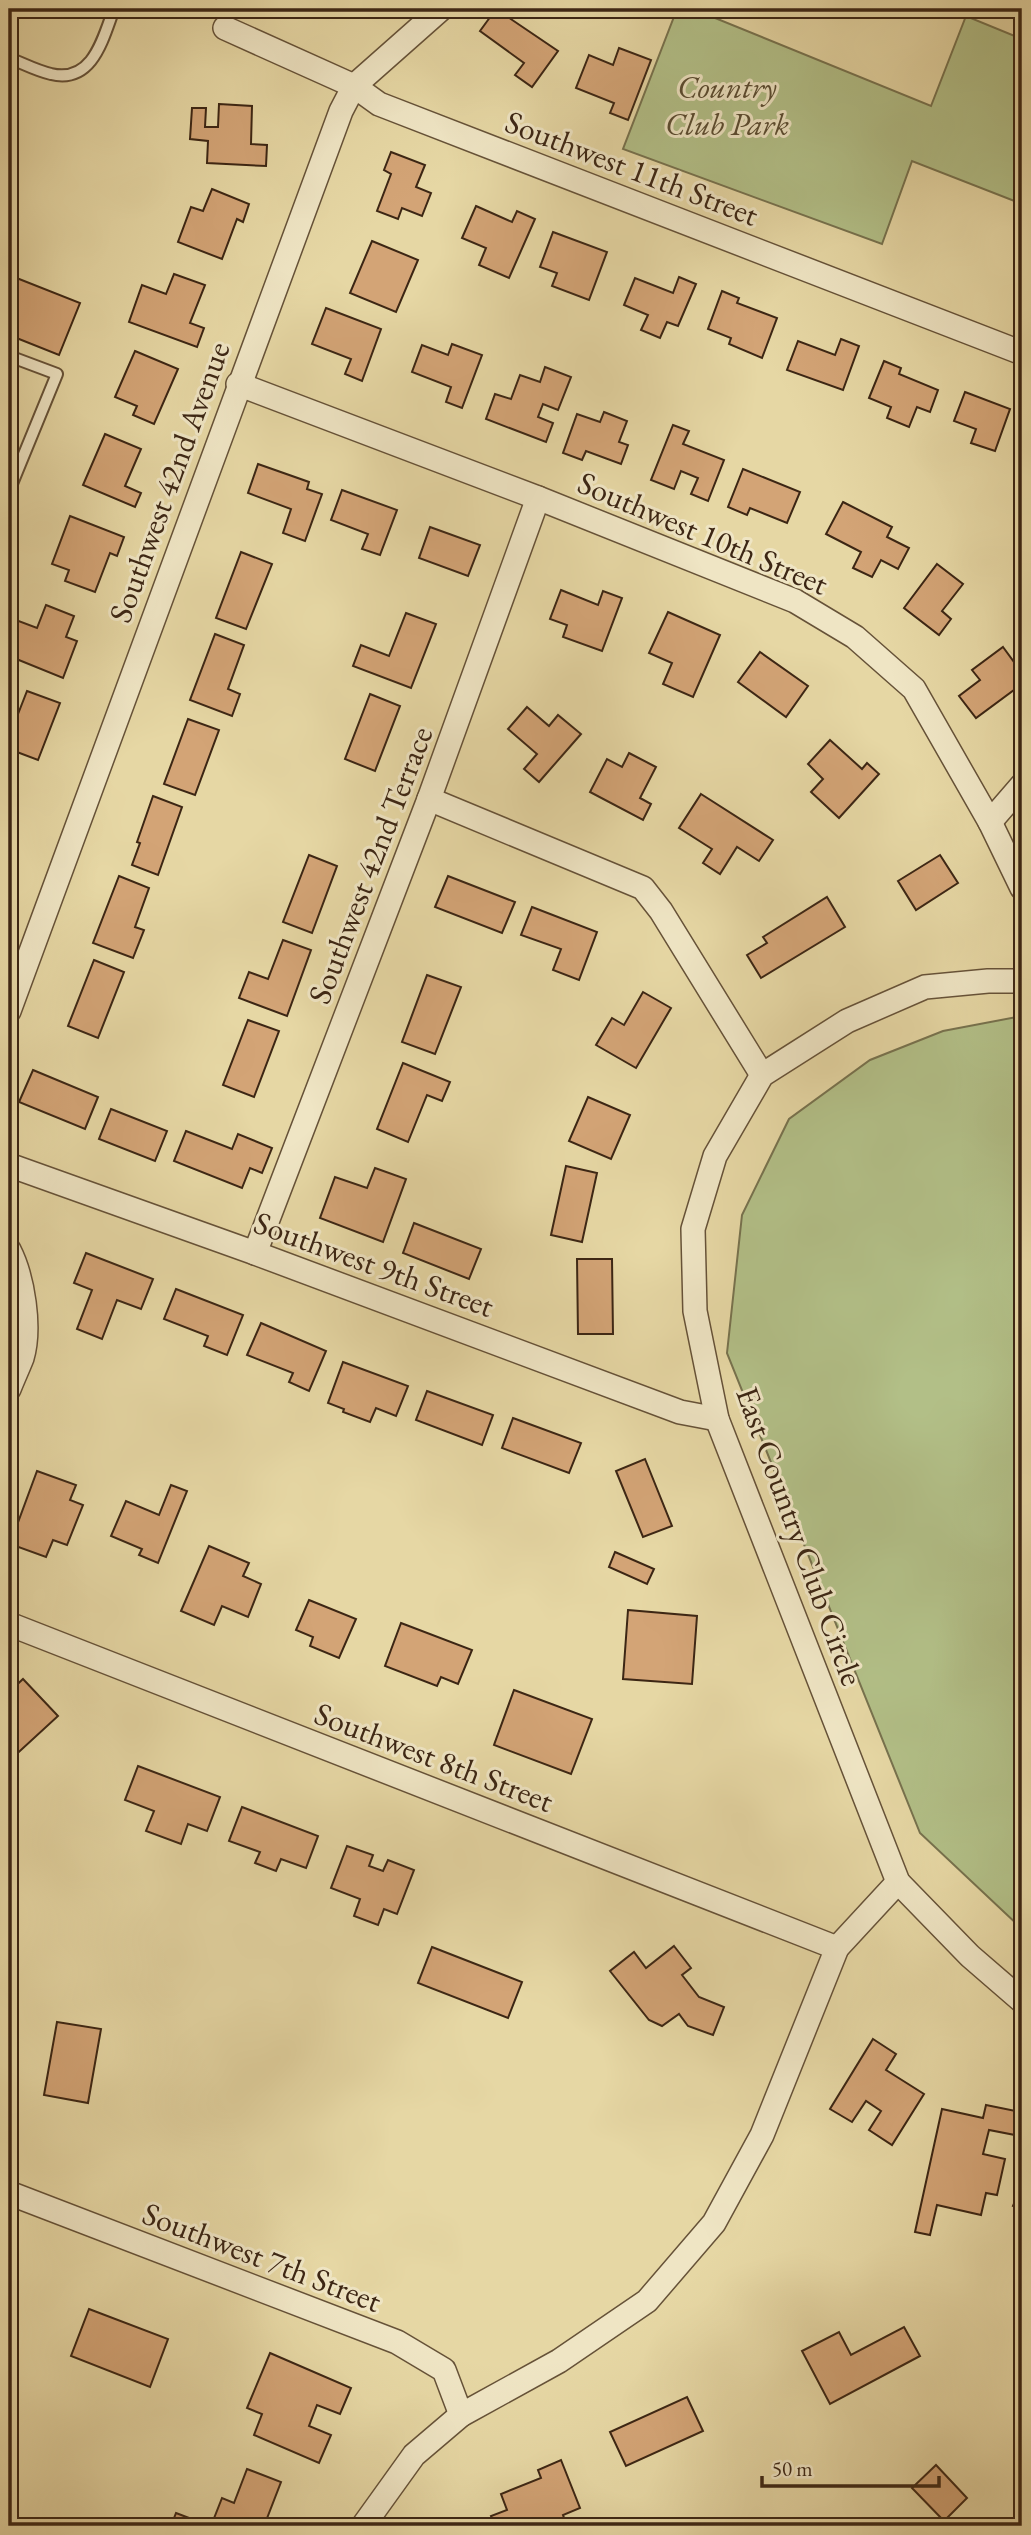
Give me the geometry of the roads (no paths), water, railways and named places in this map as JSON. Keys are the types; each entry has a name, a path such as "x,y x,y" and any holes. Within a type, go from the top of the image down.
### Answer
{"street":[{"name":"Southwest 42nd Avenue","path":"9,1011 341,111 354,86 441,9"},
{"name":"Southwest 11th Street","path":"225,28 354,86 379,104 1022,353"},
{"name":"Southwest 10th Street","path":"239,384 538,498 795,601 855,637 914,690 990,822 1022,888"},
{"name":"Southwest 42nd Terrace","path":"256,1253 429,799 538,498"},
{"path":"990,822 1022,785"},
{"path":"429,799 643,888 661,911 762,1075"},
{"name":"East Country Club Circle","path":"1022,981 925,987 847,1021 762,1075 715,1156 693,1229 695,1311 717,1419 898,1882 970,1956 1022,2001"},
{"name":"Southwest 9th Street","path":"9,1165 256,1253 680,1412 717,1419"},
{"path":"9,1250 26,1302 23,1356 9,1389"},
{"name":"Southwest 8th Street","path":"9,1624 837,1948"},
{"path":"363,2526 414,2455 461,2415 559,2361 647,2301 714,2223 762,2135 837,1948 898,1882"},
{"name":"Southwest 7th Street","path":"9,2193 397,2342 444,2370 461,2415"}],"lane":[{"path":"9,58 53,75 71,74 87,66 96,56 114,9"},
{"path":"9,356 57,374 9,491"}],"park label":[{"name":"Country Club Park","path":"727,106"}]}
